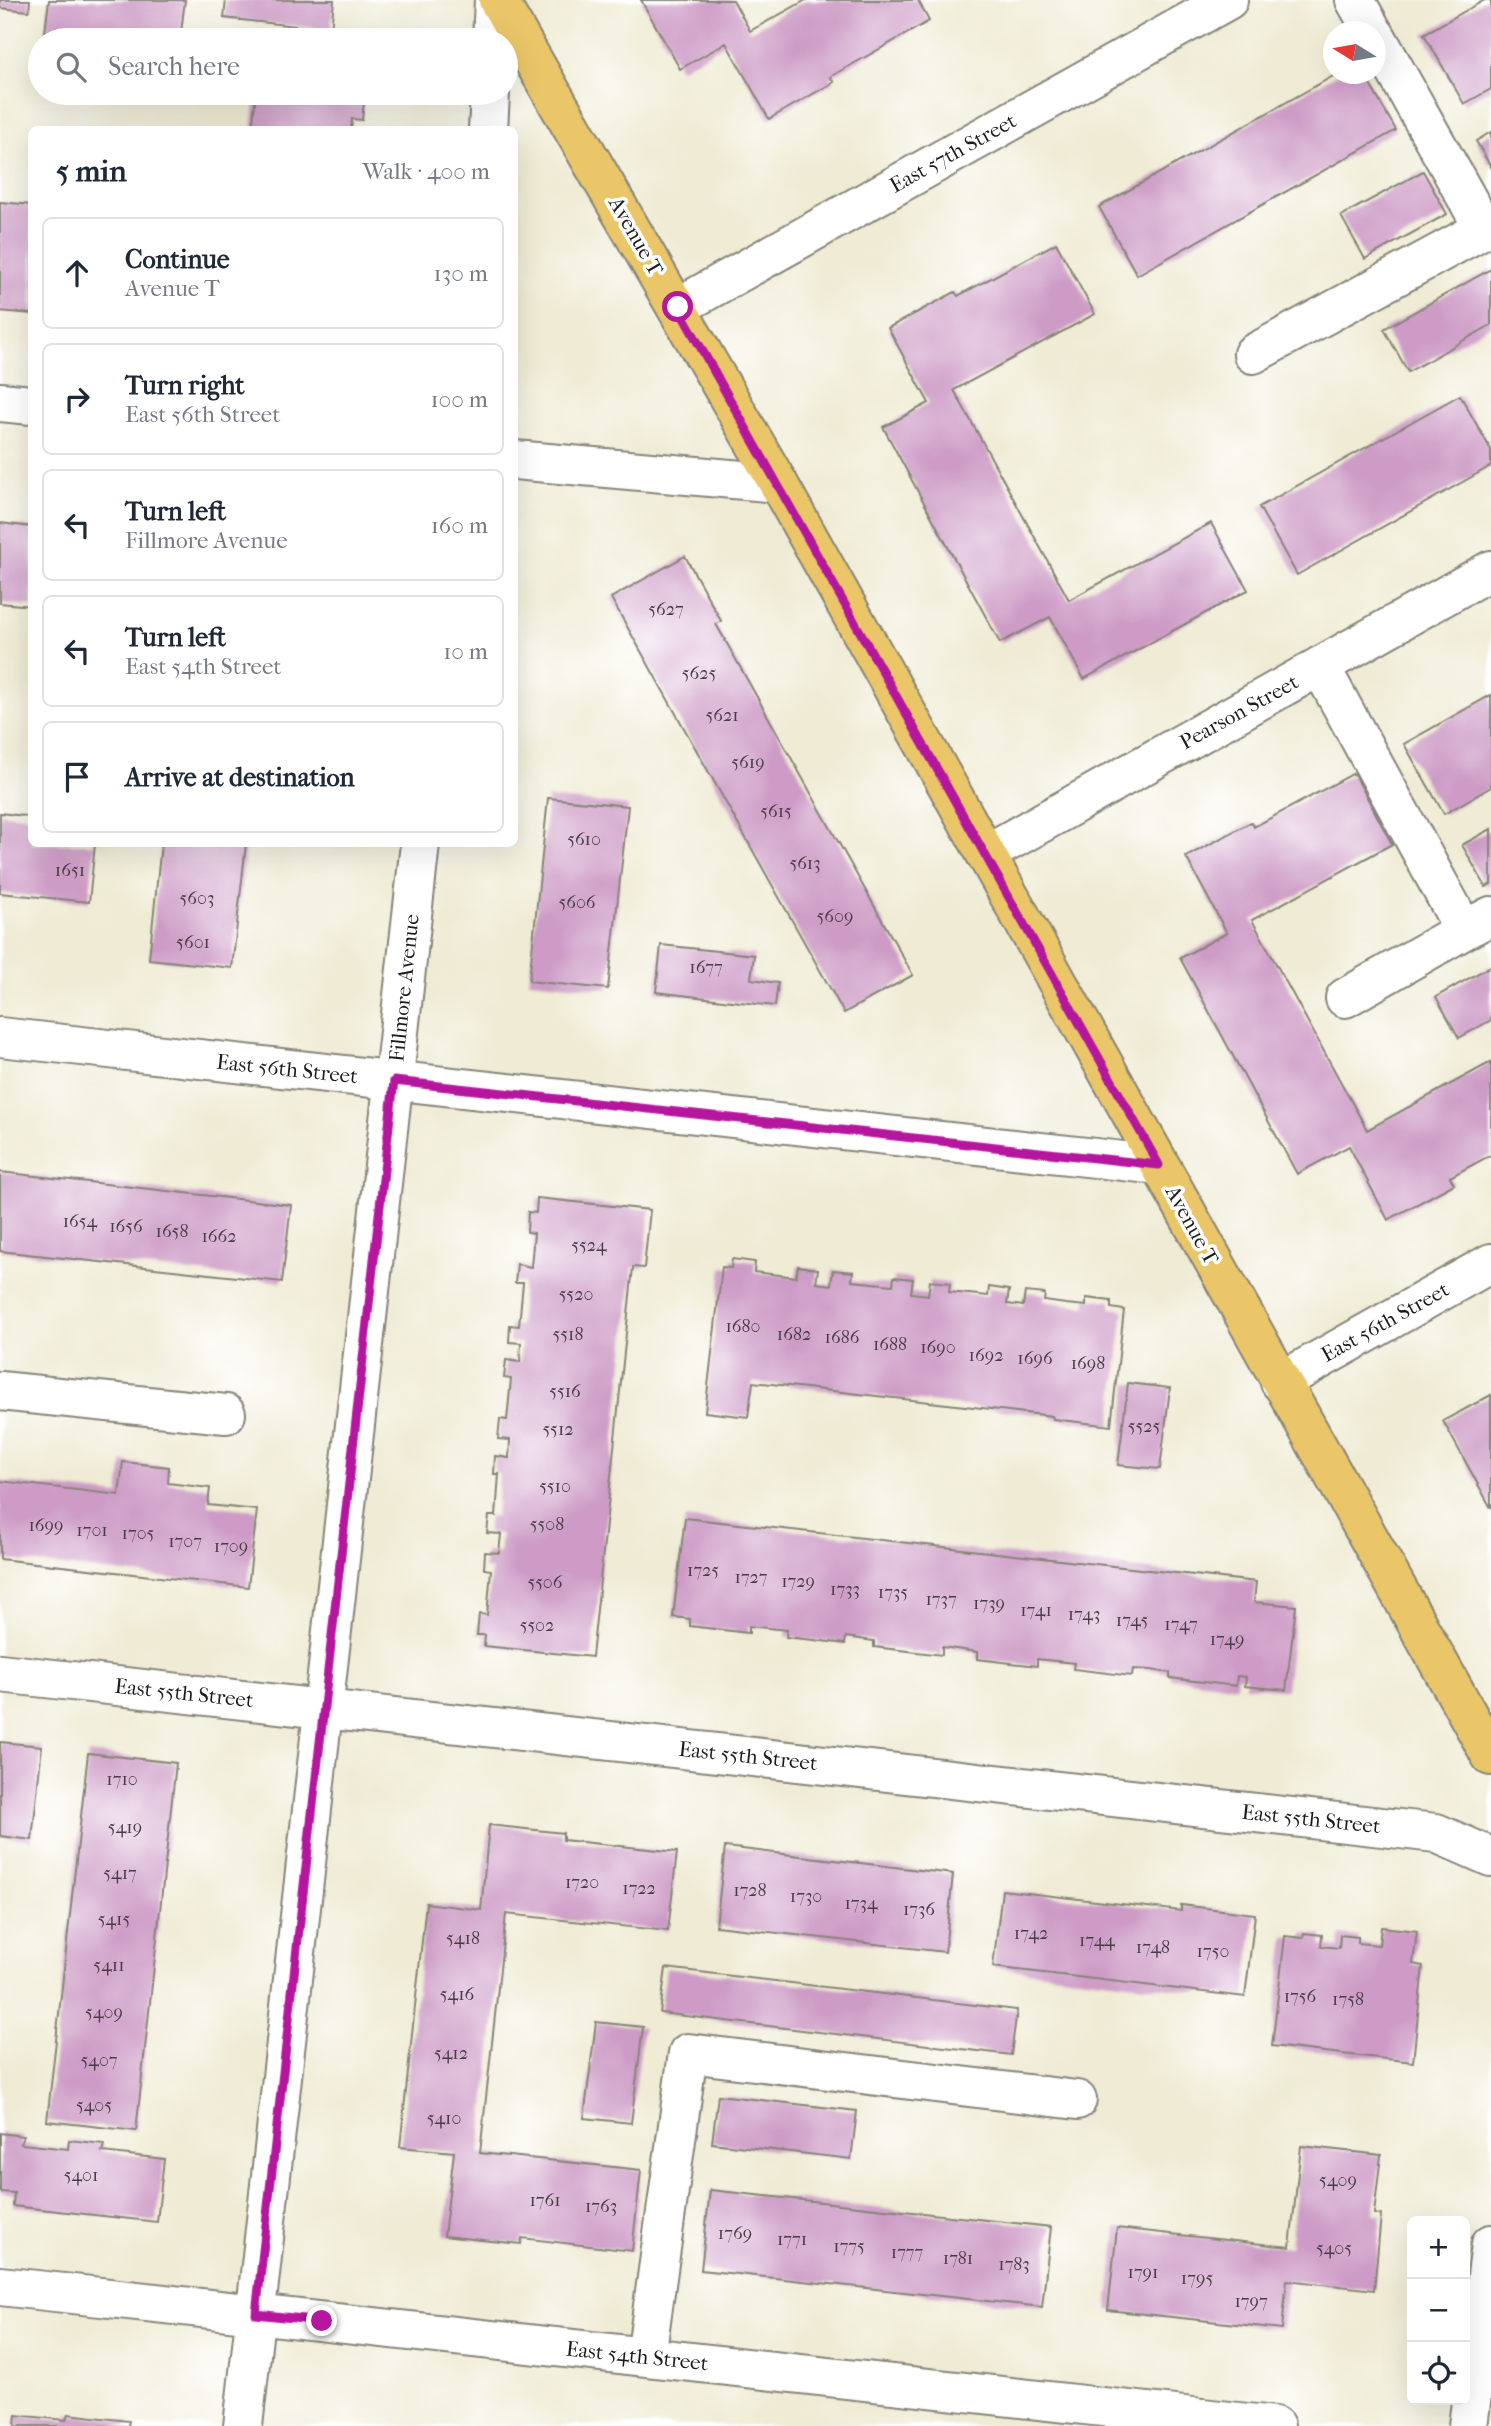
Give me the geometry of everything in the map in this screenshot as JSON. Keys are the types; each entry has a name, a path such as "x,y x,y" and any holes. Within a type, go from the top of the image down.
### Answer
{"main road":[{"name":"Avenue T","path":"496,0 513,28"},
{"name":"Avenue T","path":"518,37 678,307 778,483 1279,1382 1491,1756"}],"street":[{"path":"493,28 496,0"},
{"name":"East 57th Street","path":"678,307 1228,0"},
{"path":"1356,0 1367,21"},
{"path":"1253,355 1488,227 1386,54"},
{"path":"488,126 489,105"},
{"path":"0,402 28,405"},
{"path":"518,460 778,483"},
{"name":"Pearson Street","path":"986,854 1491,570"},
{"path":"1320,666 1478,923 1345,998"},
{"name":"Fillmore Avenue","path":"243,2426 420,847"},
{"name":"East 56th Street","path":"0,1037 1159,1165"},
{"name":"East 56th Street","path":"1279,1382 1491,1263"},
{"path":"0,1391 226,1414"},
{"name":"East 55th Street","path":"0,1673 1436,1833 1491,1857"},
{"path":"646,2357 688,2053 1077,2100"},
{"path":"1468,2426 1491,2244"},
{"name":"East 54th Street","path":"0,2286 1275,2426"}],"building":[{"path":"0,0 30,0 29,11 0,8"},
{"path":"49,0 185,0 182,28 46,28"},
{"path":"226,0 334,0 331,28 224,18"},
{"path":"641,0 733,0 750,31 806,0 918,0 929,21 830,77 834,82 769,119 726,43 680,69"},
{"path":"1485,0 1491,0 1491,89 1464,104 1424,34"},
{"path":"1323,82 1323,84 1370,84 1396,130 1137,275 1099,207"},
{"path":"255,105 364,105 362,120 352,119 351,126 252,126"},
{"path":"1491,132 1491,167 1476,141"},
{"path":"1423,171 1447,214 1365,259 1341,216"},
{"path":"0,202 28,205 28,314 0,311"},
{"path":"1056,243 1095,314 954,390 1069,600 1211,523 1248,590 1084,679 1050,617 1000,643 883,427 929,403 888,328 955,292 958,296"},
{"path":"1491,269 1491,325 1408,372 1384,329"},
{"path":"1460,395 1491,450 1491,466 1297,575 1259,507"},
{"path":"0,523 28,526 28,606 0,603"},
{"path":"685,556 721,621 716,624 913,975 844,1013 611,598"},
{"path":"1491,695 1491,787 1444,814 1404,744"},
{"path":"1354,773 1392,844 1252,920 1367,1130 1491,1062 1491,1155 1450,1177 1454,1184 1388,1220 1349,1146 1297,1174 1180,958 1227,933 1186,857 1251,822 1254,827"},
{"path":"548,798 628,806 608,989 529,981"},
{"path":"0,813 28,816 28,847 95,847 89,902 0,893"},
{"path":"1491,829 1491,884 1486,887 1462,845"},
{"path":"161,847 246,847 232,968 149,959"},
{"path":"661,945 754,955 751,979 778,983 775,1006 656,992"},
{"path":"1491,966 1491,1020 1459,1038 1436,997"},
{"path":"0,1172 291,1205 282,1282 0,1251"},
{"path":"537,1198 650,1210 644,1268 633,1267 592,1657 484,1646 485,1635 477,1635 479,1614 487,1615 491,1570 484,1569 485,1552 499,1553 501,1534 487,1533 489,1516 496,1516 499,1474 494,1474 495,1456 509,1458 510,1440 498,1439 500,1419 507,1420 511,1379 504,1378 506,1360 520,1362 521,1343 509,1342 510,1325 519,1326 523,1283 515,1283 517,1264 531,1267 534,1233 527,1232 528,1212 536,1213"},
{"path":"732,1259 755,1262 754,1272 796,1277 798,1266 818,1269 816,1283 831,1285 833,1270 853,1272 852,1281 893,1285 894,1277 913,1279 911,1293 928,1295 930,1281 950,1283 949,1292 988,1296 989,1287 1009,1290 1007,1304 1023,1306 1025,1292 1045,1294 1044,1301 1066,1304 1086,1306 1086,1298 1111,1301 1111,1308 1124,1310 1111,1426 1053,1419 1052,1416 753,1382 748,1417 705,1412 722,1267 731,1268"},
{"path":"1128,1383 1170,1388 1160,1469 1118,1465"},
{"path":"1491,1395 1491,1508 1443,1421"},
{"path":"123,1462 169,1467 168,1483 210,1488 208,1505 257,1510 248,1587 0,1559 0,1481 119,1495"},
{"path":"685,1518 1256,1582 1254,1602 1296,1606 1286,1690 1245,1686 1246,1677 1237,1676 1236,1686 1170,1678 1170,1673 1151,1670 1133,1669 1132,1676 1073,1669 1074,1663 1037,1659 1037,1666 977,1659 977,1652 942,1647 942,1655 874,1647 874,1641 846,1637 845,1644 786,1637 787,1630 749,1626 749,1633 690,1626 690,1619 673,1617"},
{"path":"0,1742 42,1746 32,1840 0,1836"},
{"path":"88,1753 176,1763 136,2131 47,2121"},
{"path":"489,1825 563,1833 563,1840 677,1852 668,1931 506,1914 480,2153 641,2170 632,2251 522,2238 521,2244 444,2236 454,2152 400,2147 426,1903 481,1910"},
{"path":"725,1847 953,1874 945,1952 716,1926"},
{"path":"1002,1890 1181,1911 1181,1905 1255,1914 1245,1997 993,1967"},
{"path":"1381,1927 1417,1931 1413,1964 1423,1966 1413,2062 1272,2046 1285,1936 1303,1938 1304,1933 1322,1935 1321,1946 1339,1948 1340,1935 1358,1937 1358,1943 1379,1945"},
{"path":"666,1968 1017,2010 1011,2055 660,2013"},
{"path":"596,2022 643,2027 631,2123 584,2118"},
{"path":"718,2095 857,2111 851,2159 712,2143"},
{"path":"0,2133 23,2136 21,2144 68,2149 69,2140 104,2144 102,2152 164,2159 157,2222 13,2206 14,2193 0,2192"},
{"path":"1301,2146 1381,2155 1374,2214 1381,2215 1374,2290 1287,2280 1282,2329 1108,2310 1117,2228 1290,2247"},
{"path":"710,2190 1051,2227 1042,2307 701,2270"},
{"path":"68,2414 129,2421 128,2426 15,2426 16,2415 66,2420"}],"route":[{"path":"322,2321 256,2314 394,1081 1159,1165 678,307"}]}
